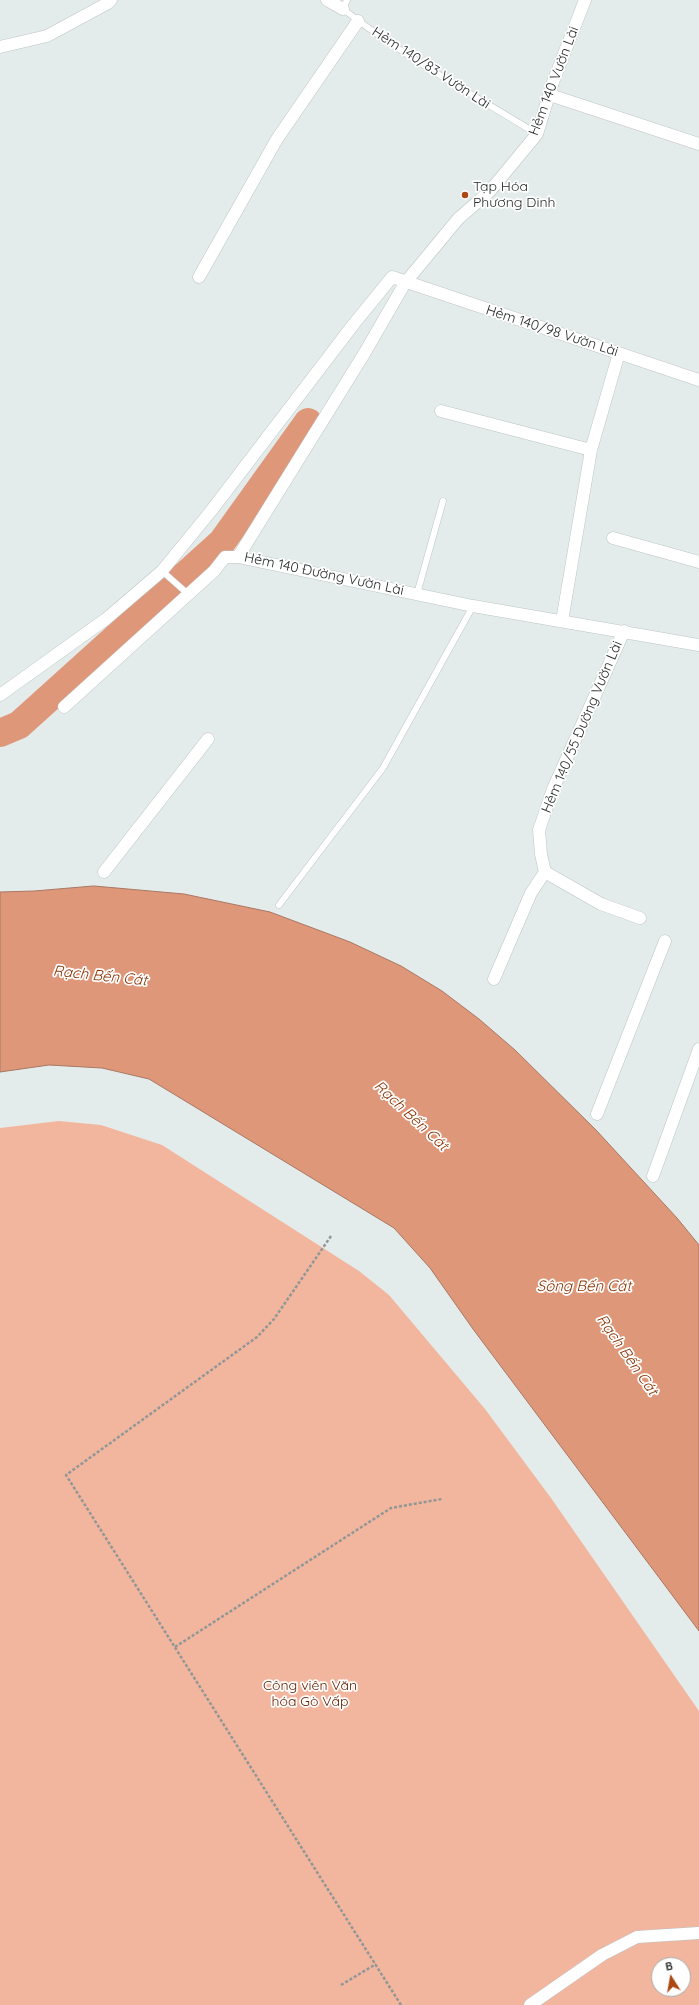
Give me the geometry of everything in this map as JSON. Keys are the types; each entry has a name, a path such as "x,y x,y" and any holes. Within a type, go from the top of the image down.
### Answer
{"street":[{"path":"0,47 47,36 111,0"},
{"name":"Hẻm 140/83 Vườn Lài","path":"327,0 345,4"},
{"name":"Hẻm 140 Vườn Lài","path":"405,283 458,219 490,191 537,134 553,82 585,0"},
{"path":"199,277 277,139 358,21"},
{"path":"550,95 699,144"},
{"name":"Hẻm 140/98 Vườn Lài","path":"164,572 353,325 392,277 405,283 699,380"},
{"name":"Hẻm 140 Đường Vườn Lài","path":"405,283 364,354 238,557 473,606 699,645"},
{"path":"562,621 591,450 619,353"},
{"path":"441,411 591,450"},
{"path":"613,538 699,562"},
{"path":"64,707 185,592 214,571 225,557 238,557"},
{"path":"0,694 106,619 164,572"},
{"name":"Hẻm 140/55 Đường Vườn Lài","path":"544,872 538,836 544,816 553,789 624,631"},
{"path":"104,872 208,739"},
{"path":"494,979 531,893 544,872 601,904 640,918"},
{"path":"597,1114 665,941"},
{"path":"654,1176 699,1049"},
{"path":"530,2005 602,1955 637,1937 699,1933"}],"lane":[{"name":"Hẻm 140/83 Vườn Lài","path":"345,4 358,21 436,72 537,134"},
{"path":"417,594 443,501"},
{"path":"164,572 185,592"},
{"path":"279,905 383,768 473,606"}],"path":[{"path":"331,1236 274,1319 257,1337 66,1475 402,2005"},
{"path":"175,1647 391,1508 442,1499"},
{"path":"341,1986 376,1964"}],"green space":[{"name":"Công viên Văn hóa Gò Vấp","path":"59,1121 101,1125 162,1145 359,1271 389,1295 485,1409 551,1498 699,1711 699,2005 0,2005 0,1128"}],"water":[{"name":"Sông Bến Cát","path":"94,886 184,894 270,912 350,942 401,966 442,991 479,1019 515,1050 596,1130 677,1218 699,1245 699,1631 473,1329 430,1268 394,1228 149,1079 102,1068 49,1065 0,1072 0,892"}],"waterway":[{"path":"0,733 19,725 222,542 308,422"}],"place":[{"name":"Tạp Hóa Phương Dinh","path":"465,195"}],"water label":[{"name":"Rạch Bến Cát","path":"100,976"},
{"name":"Rạch Bến Cát","path":"411,1116"},
{"name":"Rạch Bến Cát","path":"627,1355"}]}
